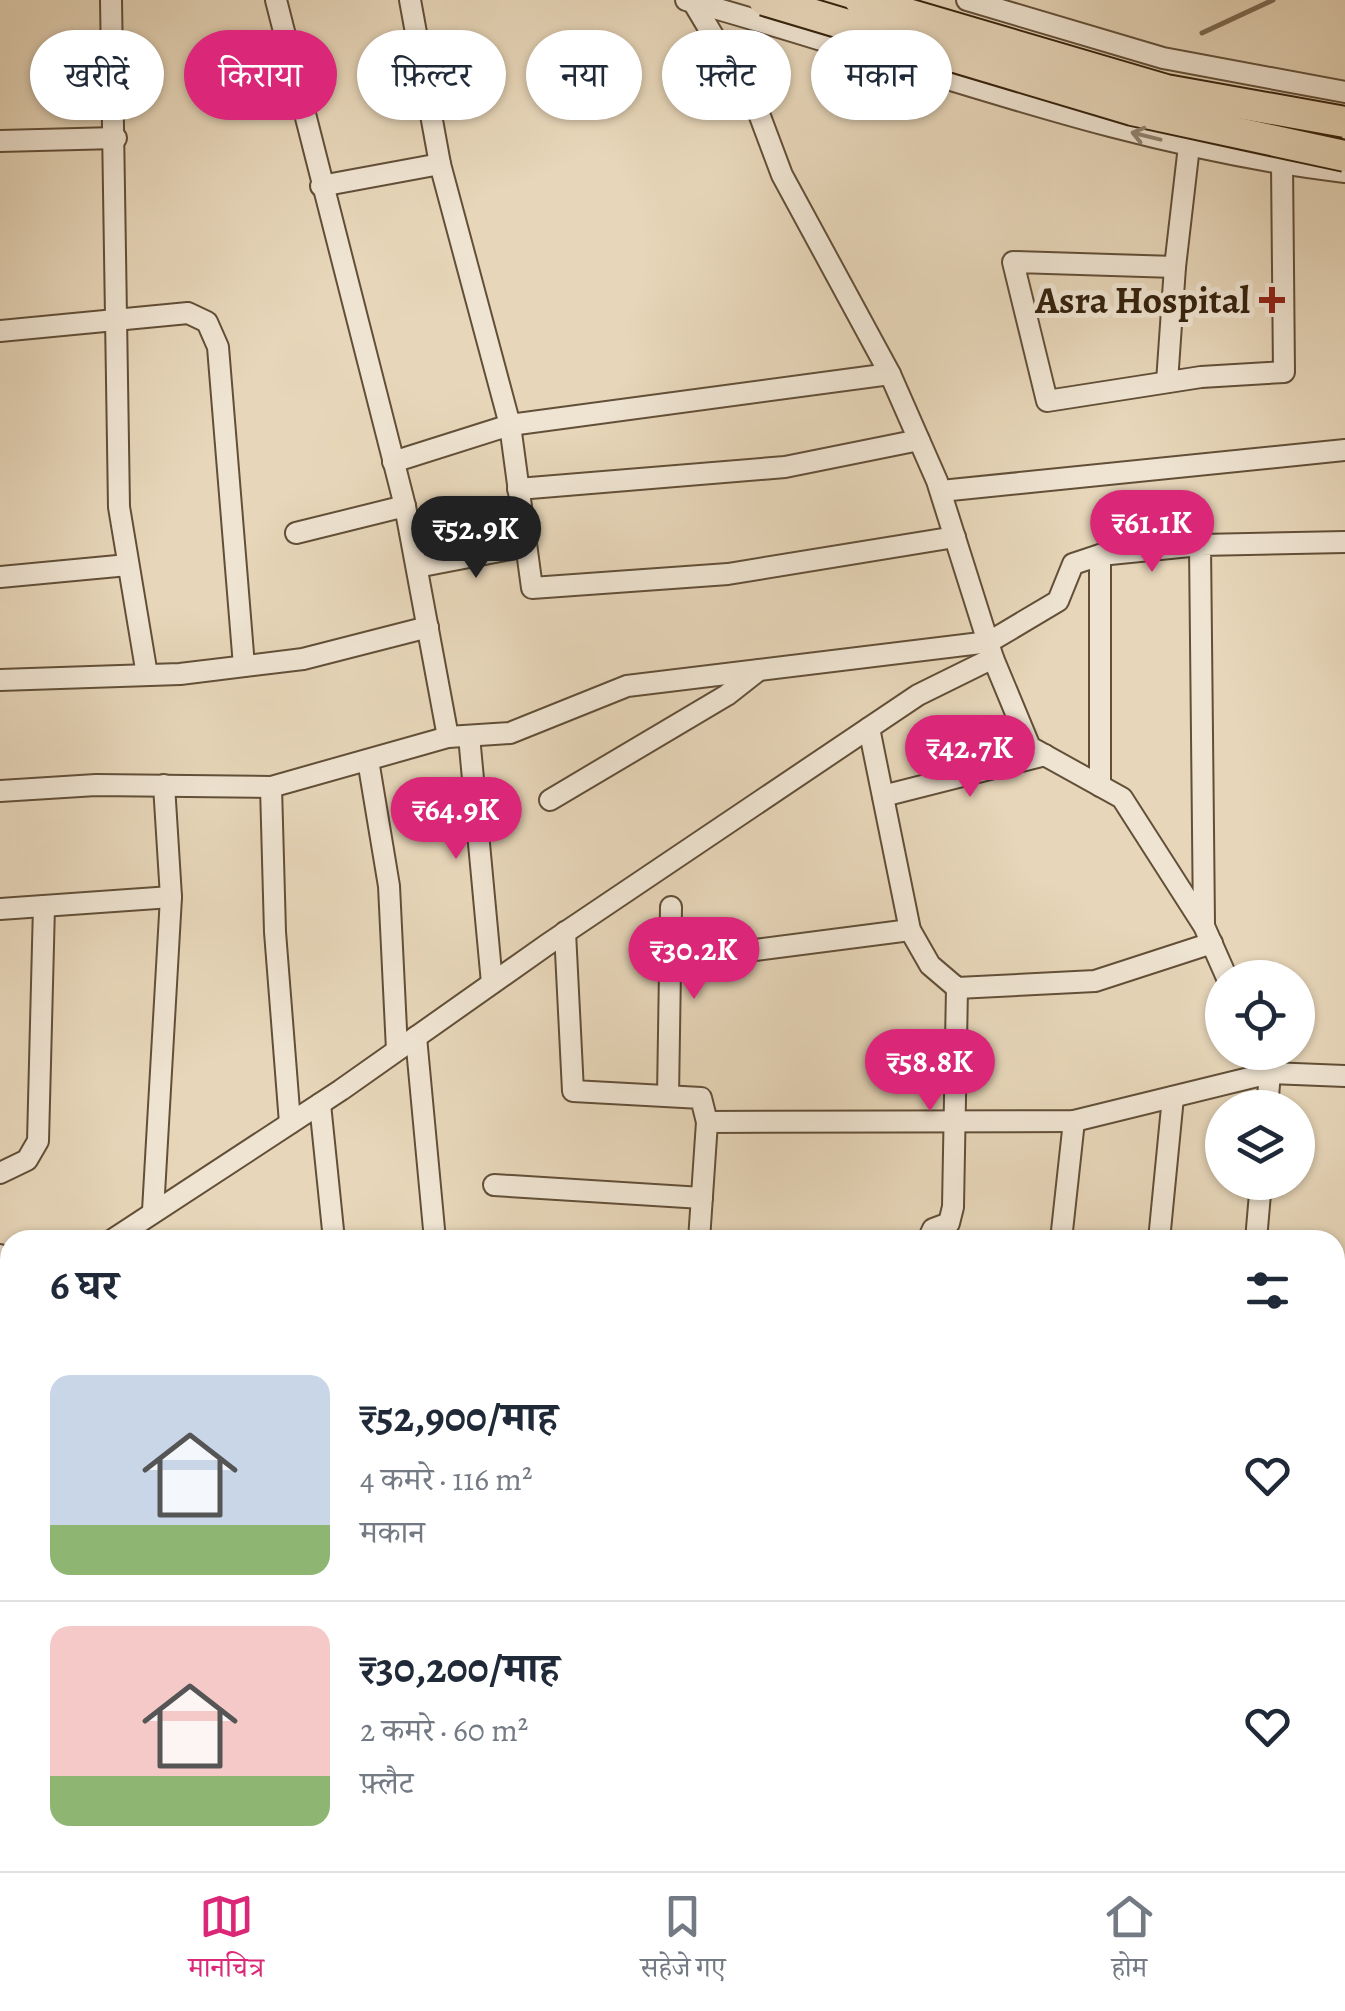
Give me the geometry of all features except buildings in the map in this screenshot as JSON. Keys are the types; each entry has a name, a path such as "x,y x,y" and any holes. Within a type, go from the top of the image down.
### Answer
{"highway":[{"path":"764,0 1132,110 1345,156"},
{"path":"860,0 1166,90 1345,122"}],"street":[{"path":"111,0 116,138 118,507 147,675"},
{"path":"276,0 405,506 428,626 459,737 492,983"},
{"path":"410,0 440,164 510,424 532,588 728,574 955,537"},
{"path":"967,0 1005,6 1163,58 1345,92"},
{"path":"689,1 1188,146 1345,172"},
{"path":"689,1 758,111 782,175 890,374 941,491 991,650 1030,747 1122,798 1208,934 1220,960"},
{"path":"979,86 1005,6"},
{"path":"0,141 116,138"},
{"path":"1167,382 1188,146"},
{"path":"321,186 440,164"},
{"path":"1176,267 1013,262 1046,401 1167,382 1284,372 1282,164"},
{"path":"0,330 188,313 207,322 218,348 244,666"},
{"path":"394,462 510,424 890,374"},
{"path":"518,490 786,467 919,440"},
{"path":"941,491 1345,450"},
{"path":"296,533 405,506"},
{"path":"132,1230 152,1211 320,1104 565,932 918,694 991,650 1058,601 1073,564 1100,554 1200,545 1345,542"},
{"path":"1200,545 1208,934"},
{"path":"416,567 526,546"},
{"path":"1100,554 1100,786"},
{"path":"0,576 128,566"},
{"path":"0,680 147,675 303,660 428,626"},
{"path":"0,790 271,787 459,737 510,733 628,686 761,669 991,650"},
{"path":"550,800 727,696 761,669"},
{"path":"869,728 910,930 930,965 957,988 1095,980 1208,934"},
{"path":"883,796 1044,755"},
{"path":"368,760 389,886 397,1050"},
{"path":"152,1211 170,897 164,786"},
{"path":"271,787 275,932 290,1123"},
{"path":"0,909 170,897"},
{"path":"0,1173 27,1160 38,1141 44,906"},
{"path":"668,1096 670,907"},
{"path":"670,961 910,930"},
{"path":"565,932 573,1091 701,1098 707,1122 700,1230"},
{"path":"933,1230 949,1223 952,1206 957,988"},
{"path":"416,1037 435,1230"},
{"path":"1269,1070 1269,1090"},
{"path":"707,1122 1074,1122 1270,1073 1345,1076"},
{"path":"1160,1230 1173,1097"},
{"path":"320,1104 333,1230"},
{"path":"1063,1230 1074,1122"},
{"path":"494,1185 702,1198"},
{"path":"1257,1230 1259,1200"}],"waterway":[{"path":"1202,33 1273,0"}],"place":[{"name":"Asra Hospital","path":"1272,300"}]}
